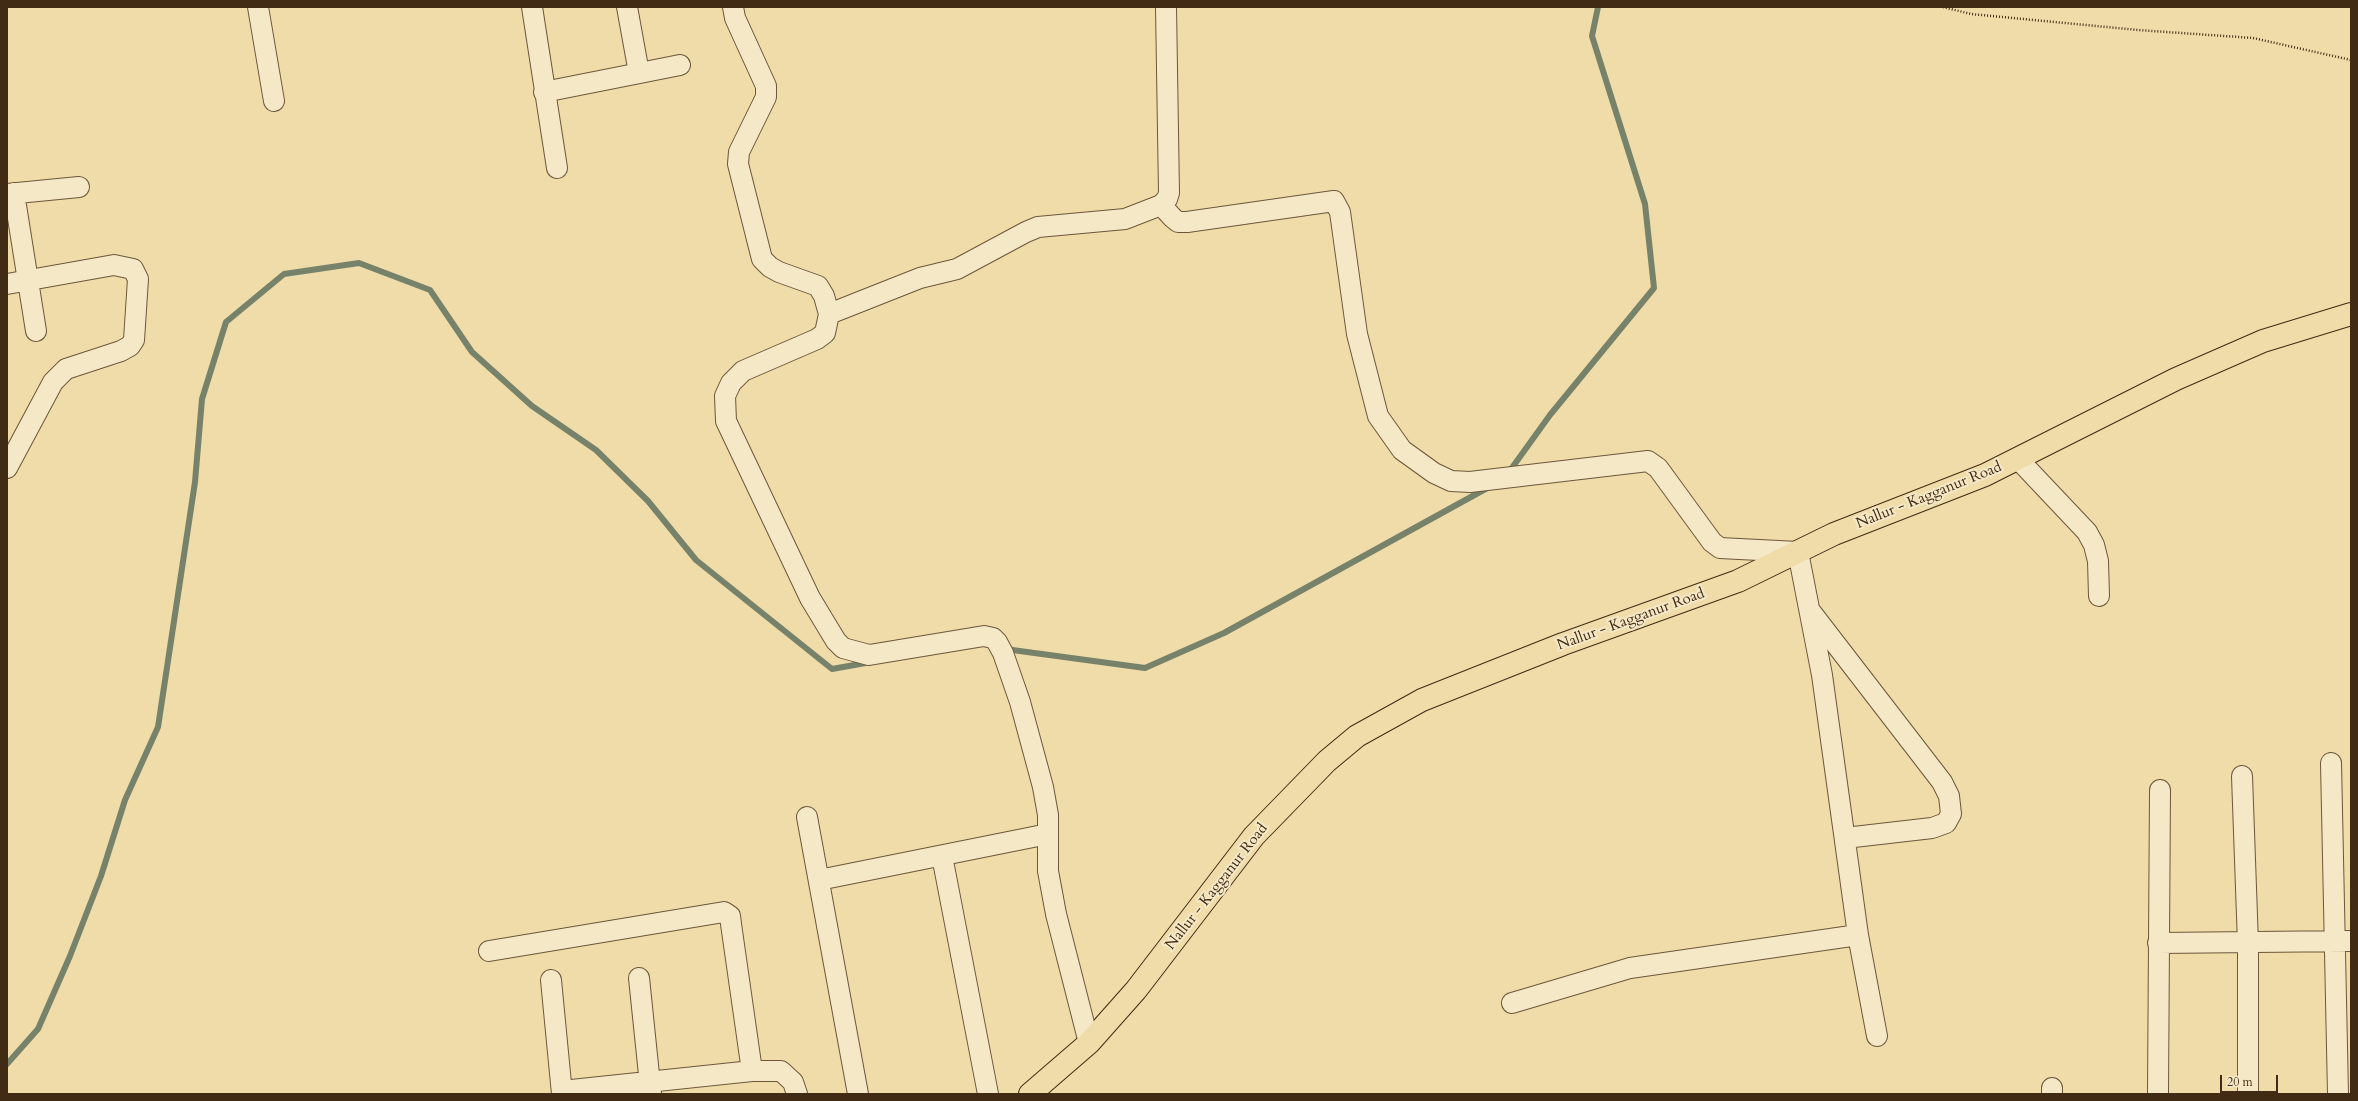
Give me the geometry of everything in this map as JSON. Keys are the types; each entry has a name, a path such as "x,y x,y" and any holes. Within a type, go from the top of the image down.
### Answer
{"main road":[{"name":"Nallur - Kagganur Road","path":"1035,1092 1089,1043 1136,990 1254,836 1327,761 1357,736 1422,700 1563,644 1738,581 1834,534 1985,475 2176,379 2263,341 2351,314"}],"street":[{"path":"258,7 274,101"},
{"path":"532,7 557,168"},
{"path":"627,7 639,73"},
{"path":"733,7 735,18 766,86 766,97 739,152 738,164 762,259 778,272 818,286 824,296 829,314 825,333 817,339 743,371 731,383 725,396 724,409 728,426 810,598 836,641 843,648 869,655 984,636 993,638 997,642 1003,653 1020,702 1043,787 1048,815 1048,871 1056,914 1089,1043"},
{"path":"829,314 920,278 957,270 1026,232 1038,228 1125,219 1160,205 1166,199 1169,192 1166,7"},
{"path":"544,92 680,65"},
{"path":"36,331 28,280 10,194 79,187"},
{"path":"1160,205 1178,222 1187,222 1334,201 1340,212 1358,334 1378,416 1402,450 1434,473 1451,481 1470,482 1648,461 1658,468 1712,542 1720,548 1798,552 1822,675 1858,935 1877,1036"},
{"path":"7,284 114,265 133,269 138,278 134,340 130,346 121,351 66,369 53,382 7,468"},
{"path":"2018,459 2087,532 2094,544 2098,561 2099,596"},
{"path":"1809,609 1942,782 1949,796 1951,814 1946,823 1932,828 1845,838"},
{"path":"2332,763 2343,941 2338,1094"},
{"path":"2242,776 2248,944 2248,1094"},
{"path":"2158,1094 2160,790"},
{"path":"807,817 858,1094"},
{"path":"819,880 1048,834"},
{"path":"942,856 988,1094"},
{"path":"488,951 724,912 730,916 752,1071"},
{"path":"1512,1003 1630,968 1858,935"},
{"path":"2158,943 2248,944 2343,941"},
{"path":"639,978 650,1088"},
{"path":"551,980 562,1092 650,1088 752,1071 781,1071 794,1082 797,1094"}],"path":[{"path":"1943,7 1971,14 2108,27 2253,38 2351,60"}],"waterway":[{"path":"1509,472 1550,415 1654,288 1645,204 1592,36 1598,7"},
{"path":"7,1064 38,1029 70,956 101,876 125,800 158,727 195,482 202,399 226,322 284,274 359,263 430,290 472,352 532,406 596,450 648,501 696,560 832,669 871,662"},
{"path":"1005,649 1145,668 1224,633 1489,487"}]}
